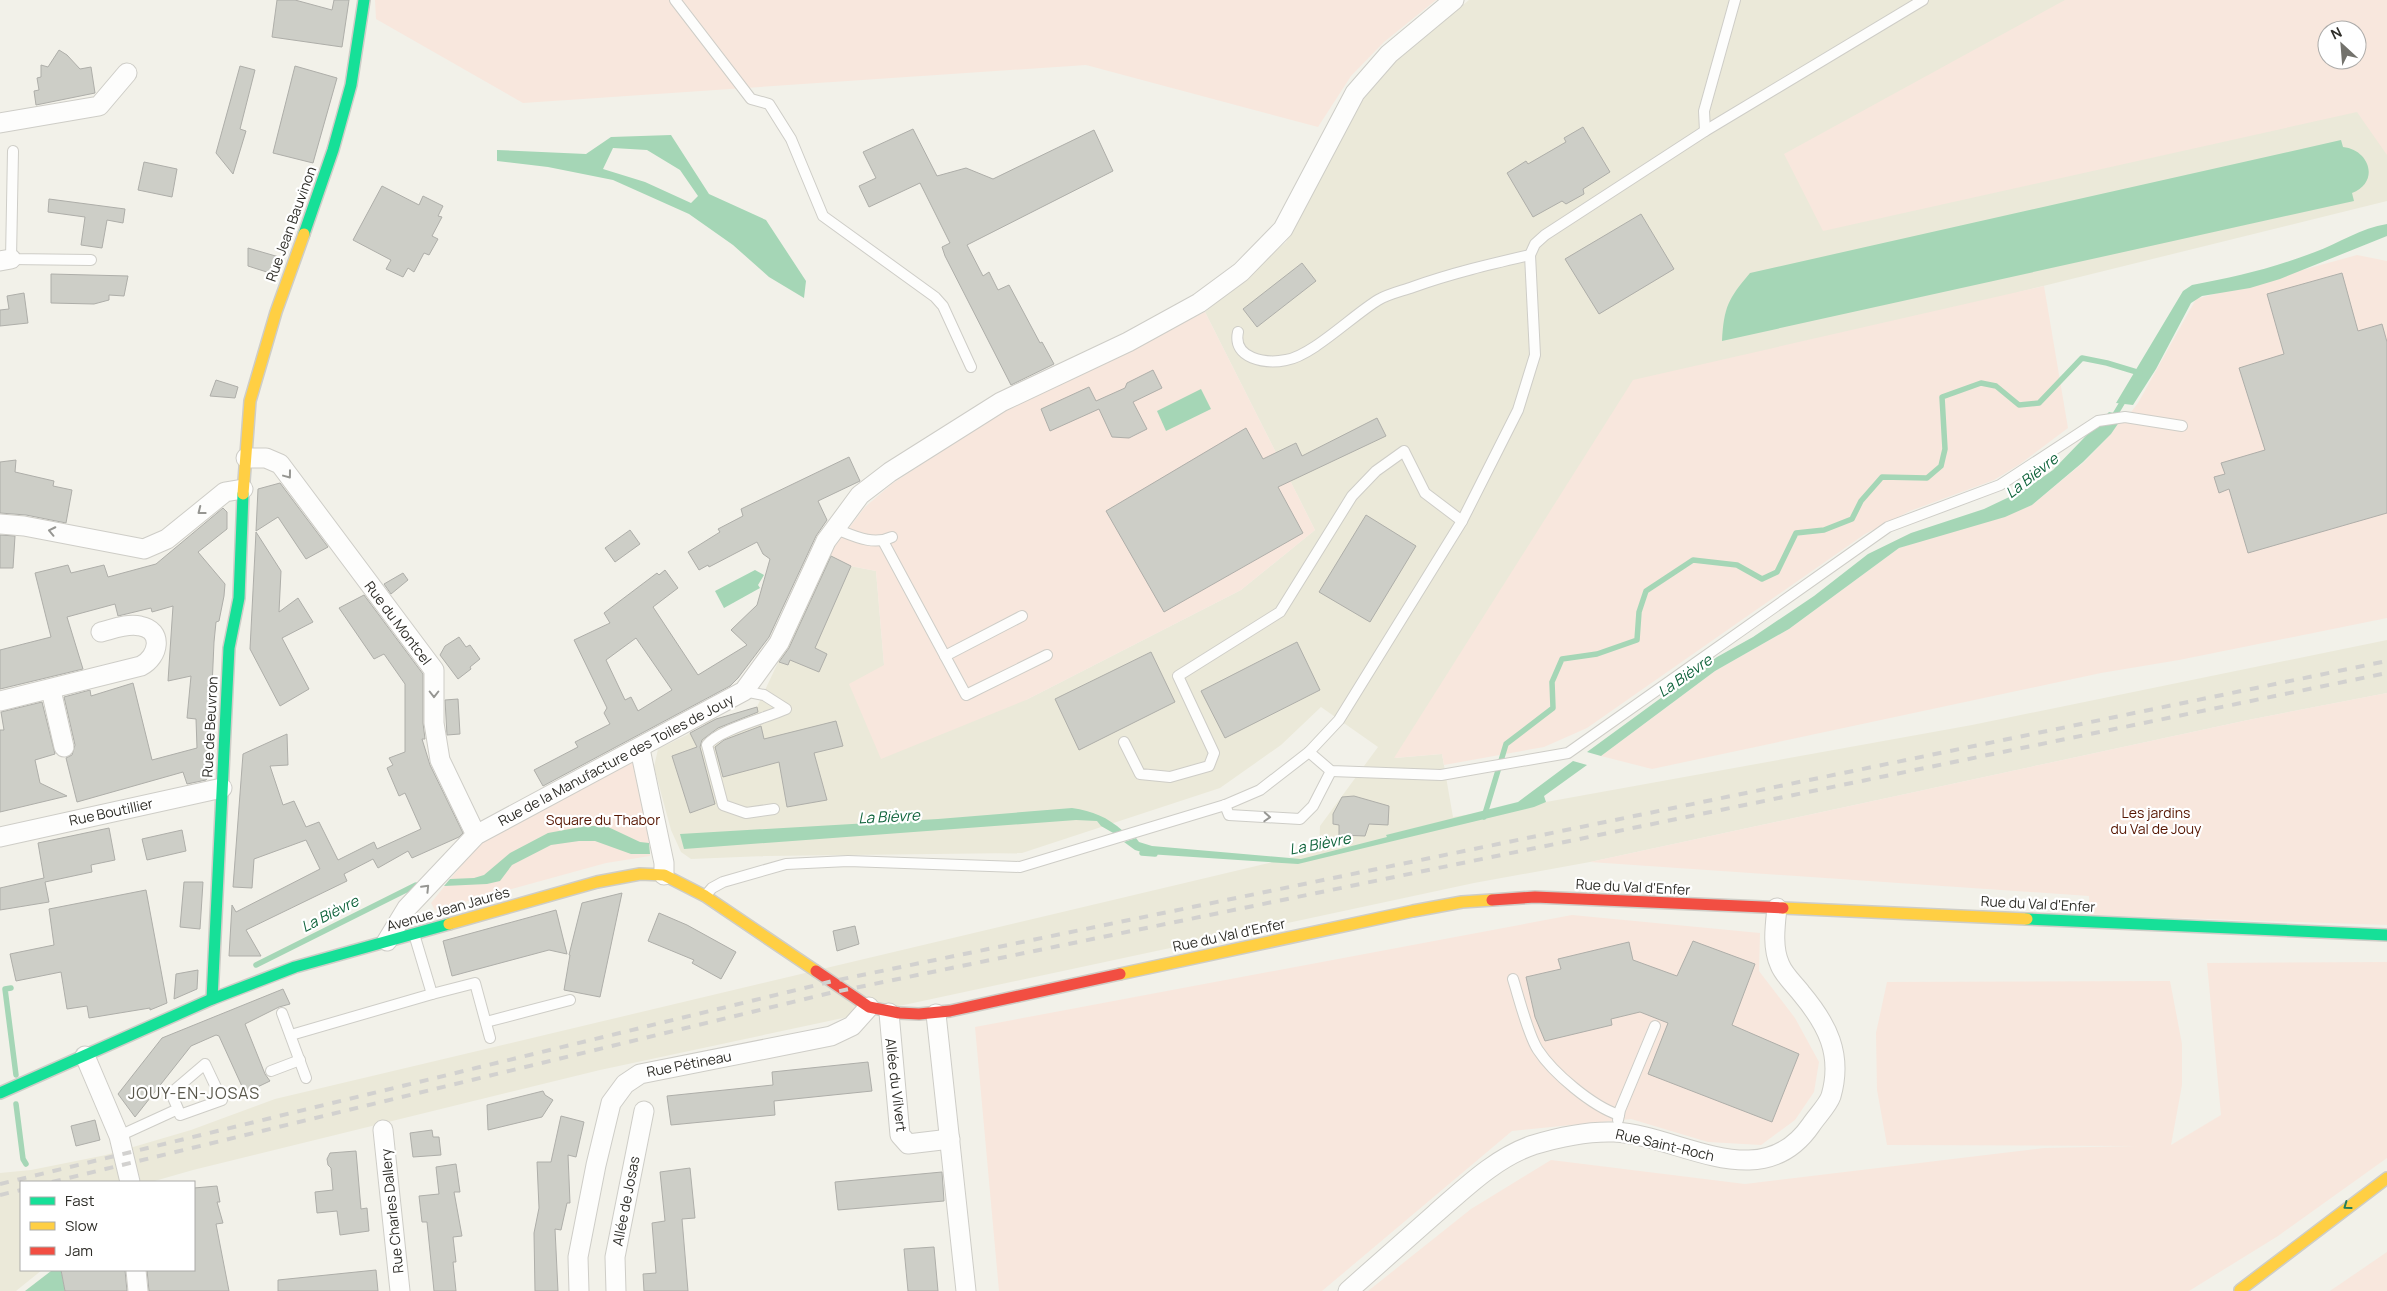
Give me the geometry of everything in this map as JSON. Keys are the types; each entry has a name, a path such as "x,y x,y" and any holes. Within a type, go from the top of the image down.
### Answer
{"street":[{"name":"Rue Jean Bauvinon","path":"246,458 250,401 276,312 336,140 351,85 364,10 364,0"},
{"name":"Rue de la Manufacture des Toiles de Jouy","path":"387,941 406,908 476,835 640,749 744,691 779,642 826,541 860,495 890,472 1001,402 1128,342 1198,303 1241,272 1282,229 1355,93 1389,54 1454,0"},
{"path":"0,124 99,106 127,73"},
{"name":"Rue de Beuvron","path":"212,999 229,648 239,598 246,458"},
{"name":"Rue du Montcel","path":"246,458 266,458 280,464 434,670 434,723 440,760 476,835"},
{"path":"0,524 24,526 144,548 167,539 225,492 243,489"},
{"path":"0,701 52,690 141,666 150,661 155,654 157,643 155,637 146,628 133,625 101,632"},
{"path":"52,690 64,747"},
{"path":"640,749 664,863 664,875"},
{"name":"Rue Boutillier","path":"0,836 222,788"},
{"name":"Avenue Jean Jaurès","path":"0,1093 212,999 295,967 597,882 640,874 664,875 706,896 869,1007 889,1013"},
{"name":"Rue du Val d'Enfer","path":"889,1013 936,1014 1462,902 1535,897 2387,935"},
{"name":"Rue Saint-Roch","path":"1348,1291 1495,1164 1531,1146 1617,1123 1657,1141 1710,1157 1750,1160 1777,1154 1802,1138 1831,1097 1836,1064 1830,1035 1820,1015 1780,966 1775,951 1777,908"},
{"name":"Rue Pétineau","path":"579,1291 578,1257 596,1165 611,1103 625,1084 640,1074 831,1036 852,1026 869,1007"},
{"name":"Allée du Vilvert","path":"889,1013 900,1135 908,1144 950,1139"},
{"path":"936,1014 966,1291"},
{"path":"85,1056 119,1136 129,1181"},
{"name":"Allée de Josas","path":"616,1291 615,1257 644,1111"},
{"name":"Rue Charles Dallery","path":"383,1130 400,1291"},
{"path":"2239,1291 2387,1178"},
{"path":"2239,1291 2351,1220"},
{"path":"136,1271 138,1291"}],"lane":[{"path":"675,0 751,99 769,104 791,139 823,216 935,297 943,306 971,366"},
{"path":"1705,131 1704,111 1735,0"},
{"path":"706,896 712,888 723,882 786,864 848,861 1020,867 1225,805 1260,790 1309,752 1340,720 1462,521 1518,410 1535,355 1530,255 1535,244 1545,235 1705,131 1923,0"},
{"path":"13,151 5,260 90,260"},
{"path":"1238,332 1236,340 1238,346 1247,356 1256,361 1287,360 1314,346 1379,299 1454,272 1530,255"},
{"path":"1309,752 1331,771 1441,775 1568,753 1888,527 2000,485 2098,421 2126,417 2182,426"},
{"path":"1124,742 1140,774 1170,777 1209,766 1214,753 1178,676 1280,612 1352,496 1376,471 1404,451 1425,493 1462,521"},
{"path":"836,529 866,540 887,539 966,694 1047,655"},
{"path":"945,656 1022,616"},
{"path":"744,691 764,695 786,708 767,718 713,737 707,745 723,805 746,813 774,809"},
{"path":"1225,805 1229,816 1300,819 1313,806 1331,771"},
{"path":"414,933 432,994"},
{"path":"1513,980 1537,1049 1556,1073 1617,1123 1655,1026"},
{"path":"291,1035 475,983 490,1038"},
{"path":"486,1022 570,1000"},
{"path":"282,1013 306,1078"},
{"path":"271,1071 300,1060"},
{"path":"205,1064 222,1100 180,1115 178,1109 171,1093 205,1064"},
{"path":"119,1136 178,1109"}],"shaded area":[{"path":"1469,0 2387,0 2387,201 2019,292 1395,758 1442,754 1453,817 1535,804 1972,725 2387,640 2387,693 2248,720 1590,862 1474,883 600,1070 154,1181 20,1181 20,1271 41,1271 16,1291 0,1291 0,1173 31,1170 106,1155 191,1130 275,1099 1319,851 1320,826 1378,747 1321,707 1281,745 1220,788 1022,853 765,856 691,859 681,852 671,830 654,767 658,749 705,726 704,722 757,707 829,554 850,566 876,571 884,665 1026,700 1241,590 1315,530 1205,312 1286,242 1347,119 1397,59"},
{"path":"671,135 709,194 766,220 806,281 804,298 769,277 733,245 689,214 613,180 548,167 497,161 497,150 586,154 611,137","holes":["613,148 647,150 680,170 698,196 691,203 645,182 603,169"]},
{"path":"2341,140 2343,147 2352,149 2360,154 2368,167 2369,174 2366,182 2361,188 2352,193 2354,201 1722,341 1726,311 1732,297 1750,273"},
{"path":"2387,224 2387,236 2280,279 2250,288 2202,296 2191,303 2156,369 2133,405 2116,403 2183,291 2192,285 2284,263 2315,252 2359,232"},
{"path":"1201,389 1211,409 1166,431 1157,411"},
{"path":"2109,412 2124,415 2111,434 2083,462 2032,505 2005,517 1899,548 1789,629 1715,671 1601,756 1587,752 1717,657 1753,637 1814,596 1868,554 1911,533 1984,509 2024,490 2053,470"},
{"path":"755,570 764,575 758,585 760,588 724,608 715,591"},
{"path":"1573,761 1587,765 1544,796 1546,802 1534,807 1298,864 1148,854 1135,850 1124,842 1136,838 1139,842 1152,846 1301,859 1387,837 1386,835 1518,802"},
{"path":"1072,808 1099,815 1123,831 1115,834 1101,826 1097,821 1076,820 684,849 680,834 938,819"},
{"path":"586,826 606,826 640,842 649,843 650,854 631,854 595,841 551,845 512,865 500,881 487,884 444,886 450,879 474,878 484,875 510,853 548,833"},
{"path":"51,1271 61,1271 65,1291 25,1291"}],"green space":[{"path":"375,0 1436,0 1384,42 1351,76 1318,127 1086,65 523,103 376,19"},
{"path":"2065,0 2387,0 2387,155 2357,112 1823,231 1784,154"},
{"path":"2357,255 2387,261 2387,618 2179,660 2101,673 1652,769 1601,756 1715,671 1789,629 1899,548 2032,505 2084,462 2111,434 2124,415 2125,420 2138,403 2196,299"},
{"path":"2044,286 2068,428 2020,464 1994,480 1910,511 1865,534 1587,728 1544,747 1444,765 1442,754 1394,758 1633,380"},
{"path":"1205,312 1315,530 1241,590 1026,700 881,759 849,684 884,665 876,571 850,566 829,554 865,507 893,483 997,415"},
{"name":"Les jardins du Val de Jouy","path":"2387,693 2387,925 2090,915 2089,896 1590,862 2248,720"},
{"name":"Square du Thabor","path":"640,749 650,856 606,863 435,910 431,903 481,841"},
{"path":"1572,915 1760,933 1759,971 1795,1018 1819,1062 1814,1092 1795,1120 1761,1145 1708,1142 1631,1119 1512,1131 1322,1291 999,1291 975,1027"},
{"path":"2387,962 2387,1158 2278,1236 2189,1291 1368,1291 1471,1209 1551,1160 1745,1184 2044,1148 2138,1146 1887,1145 1877,1090 1876,1033 1887,982 2170,981 2182,1044 2182,1085 2171,1145 2221,1115 2207,963"},
{"path":"2387,1252 2387,1291 2330,1291"}],"building":[{"path":"277,0 295,0 332,10 334,0 349,0 342,47 272,37"},
{"path":"59,50 67,55 80,69 91,67 95,93 36,105 34,91 39,90 37,78 41,77 41,65 48,67"},
{"path":"240,66 255,70 240,129 246,131 233,174 216,153"},
{"path":"295,66 337,78 313,163 273,153"},
{"path":"1583,127 1610,172 1583,189 1584,194 1566,204 1562,201 1533,217 1507,173 1526,161 1528,164 1566,142 1564,138"},
{"path":"913,129 937,176 966,168 993,179 1094,130 1113,171 967,245 983,276 989,272 998,290 1009,285 1040,343 1042,342 1054,364 1011,385 945,256 942,247 950,243 920,183 869,207 859,186 876,178 863,152"},
{"path":"144,162 177,169 172,197 138,190"},
{"path":"382,186 419,205 423,196 443,206 438,216 442,217 432,236 438,239 429,255 424,253 414,272 408,268 403,277 386,269 391,260 353,240"},
{"path":"49,199 125,209 123,223 107,220 102,248 81,245 85,217 48,212"},
{"path":"1641,214 1674,269 1599,314 1565,259"},
{"path":"248,248 279,257 273,274 248,266"},
{"path":"1302,263 1316,281 1257,327 1243,309"},
{"path":"2342,273 2358,331 2382,324 2387,342 2387,513 2248,553 2229,489 2219,493 2214,477 2225,474 2221,463 2265,450 2239,368 2284,354 2267,294"},
{"path":"51,274 128,276 124,296 109,295 109,300 94,304 51,303"},
{"path":"24,293 28,323 0,326 0,310 9,309 7,296"},
{"path":"1153,370 1162,388 1133,402 1147,429 1129,438 1112,437 1099,409 1050,431 1041,409 1089,387 1096,401 1125,388 1127,383"},
{"path":"216,380 238,387 235,398 210,396"},
{"path":"1377,418 1386,436 1278,487 1303,533 1164,612 1106,511 1246,428 1263,459 1296,443 1302,456"},
{"path":"849,457 860,481 818,501 827,520 816,536 769,637 730,686 543,786 534,770 578,747 575,742 610,724 604,713 607,708 574,640 610,623 604,613 657,573 659,575 665,570 678,588 653,607 698,675 747,645 731,630 757,605 770,559 763,554 757,542 709,567 708,565 699,570 688,552 720,532 718,529 743,516 741,509","holes":["636,638 672,690 638,711 631,697 625,700 606,660"]},
{"path":"16,460 15,472 54,481 53,486 72,490 66,523 26,515 0,513 0,462"},
{"path":"280,483 328,547 306,559 278,517 256,531 258,489"},
{"path":"223,508 227,512 227,529 198,552 225,584 219,621 216,622 214,642 208,777 206,780 187,784 183,772 77,802 66,758 72,755 75,745 64,697 90,690 91,696 133,683 152,760 197,748 196,719 187,718 191,676 168,681 173,606 152,612 151,608 118,616 115,604 67,617 83,669 0,689 0,650 51,637 35,573 68,565 71,573 104,565 108,577 156,564"},
{"path":"1366,515 1416,546 1370,622 1319,592"},
{"path":"630,530 640,544 615,562 605,548"},
{"path":"256,532 281,571 279,612 298,598 313,622 282,638 309,689 280,706 250,649"},
{"path":"0,535 15,536 13,568 0,568"},
{"path":"831,556 851,566 815,648 827,654 819,672 790,660 788,665 779,662 789,648"},
{"path":"403,573 408,580 391,594 384,584"},
{"path":"364,595 423,674 423,723 425,739 422,739 430,765 463,833 459,837 412,858 408,851 378,868 373,859 344,874 347,881 246,930 261,956 229,956 232,905 236,912 320,869 306,840 254,859 252,888 233,887 243,754 287,734 288,765 270,766 283,805 294,801 306,827 319,822 338,860 374,842 377,849 421,829 405,793 399,796 387,768 393,765 389,758 405,752 405,684 384,654 374,659 339,608"},
{"path":"459,637 466,647 470,645 480,659 458,679 440,655 445,646"},
{"path":"1297,642 1320,690 1225,738 1201,691"},
{"path":"1151,652 1175,702 1079,750 1055,699"},
{"path":"458,699 460,734 447,735 445,700"},
{"path":"42,702 55,754 35,760 40,783 67,796 0,812 0,730 4,730 1,712"},
{"path":"757,707 758,712 718,728 702,740 700,747 715,804 690,813 672,756 697,747 690,733 716,719"},
{"path":"836,721 843,746 814,753 827,800 787,807 779,762 723,777 715,747 724,740 761,726 764,739"},
{"path":"1354,796 1389,806 1388,825 1369,824 1365,836 1339,835 1339,825 1333,824 1333,814 1342,797"},
{"path":"109,828 115,860 91,865 92,872 45,882 49,902 0,910 0,888 44,878 38,843"},
{"path":"182,830 186,851 147,860 142,839"},
{"path":"184,882 203,882 200,929 180,927"},
{"path":"146,890 167,1003 150,1010 150,1008 89,1018 87,1006 67,1009 61,972 16,981 10,954 54,945 49,909"},
{"path":"622,893 600,997 564,990 569,955 582,903"},
{"path":"556,910 567,954 549,950 452,976 443,941"},
{"path":"659,913 687,925 736,952 721,979 692,963 694,960 648,941"},
{"path":"855,926 859,944 837,951 833,931"},
{"path":"1693,941 1755,964 1732,1025 1799,1054 1772,1122 1648,1074 1668,1023 1640,1012 1611,1019 1612,1025 1545,1041 1535,1017 1526,977 1561,969 1558,959 1629,942 1633,960 1677,976"},
{"path":"198,970 197,989 174,999 176,974"},
{"path":"283,989 290,1004 279,1007 245,1024 265,1074 270,1081 245,1093 219,1036 216,1035 191,1046 135,1117 118,1094 162,1038"},
{"path":"868,1062 872,1091 774,1101 775,1115 671,1125 667,1096 773,1085 772,1072"},
{"path":"543,1091 545,1095 553,1100 542,1117 488,1130 487,1105"},
{"path":"561,1116 584,1122 576,1157 568,1155 570,1203 567,1203 561,1230 555,1229 558,1291 535,1291 534,1233 539,1208 537,1162 551,1162"},
{"path":"95,1120 100,1140 76,1146 71,1126"},
{"path":"432,1130 433,1137 439,1137 441,1155 413,1157 410,1133"},
{"path":"356,1151 361,1209 367,1208 369,1231 340,1235 337,1211 317,1213 315,1192 333,1190 331,1168 328,1165 327,1159 330,1153"},
{"path":"456,1164 460,1192 454,1192 462,1236 453,1237 456,1262 453,1262 456,1291 434,1291 427,1222 422,1222 419,1196 439,1194 436,1167"},
{"path":"690,1168 695,1218 682,1219 688,1291 644,1291 643,1274 656,1273 652,1223 665,1221 660,1172"},
{"path":"942,1172 944,1201 838,1210 835,1182"},
{"path":"217,1186 220,1202 217,1202 223,1223 216,1224 229,1291 149,1291 147,1271 195,1271 195,1188"},
{"path":"934,1247 938,1291 908,1291 904,1249"},
{"path":"376,1270 378,1291 278,1291 278,1280"},
{"path":"61,1271 125,1271 127,1291 65,1291"}],"waterway":[{"path":"1484,817 1506,744 1553,708 1552,682 1562,659 1597,654 1637,640 1639,612 1646,591 1693,560 1737,565 1762,579 1777,572 1796,533 1824,530 1852,519 1861,501 1882,477 1927,478 1941,466 1945,449 1942,397 1981,383 1996,386 2019,405 2039,403 2082,358 2140,373"},
{"name":"La Bièvre","path":"2113,418 2125,398"},
{"name":"La Bièvre","path":"1142,853 1155,854"},
{"name":"La Bièvre","path":"256,965 416,885"},
{"name":"La Bièvre","path":"11,988 5,989 16,1075"},
{"name":"La Bièvre","path":"16,1104 23,1159 26,1164"}],"railway":[{"path":"0,1184 833,981 2387,661"},
{"path":"56,1181 830,993 2387,673"},
{"path":"0,1195 20,1190"}],"traffic: fast":[{"path":"304,234 333,150 351,85 364,0"},
{"path":"212,999 229,648 239,598 243,494"},
{"path":"2027,919 2387,935"},
{"path":"0,1093 212,999 295,967 449,924"}],"traffic: slow":[{"path":"243,494 250,401 276,312 304,234"},
{"path":"449,924 597,882 640,874 664,875 705,896 816,971"},
{"path":"1120,974 1413,911 1462,902 1492,900"},
{"path":"1783,908 2027,919"},
{"path":"2240,1290 2387,1178"}],"traffic: jam":[{"path":"1492,900 1535,897 1783,908"},
{"path":"816,971 869,1007 899,1013 919,1014 950,1011 1120,974"}],"district":[{"name":"JOUY-EN-JOSAS","path":"194,1093"}]}
